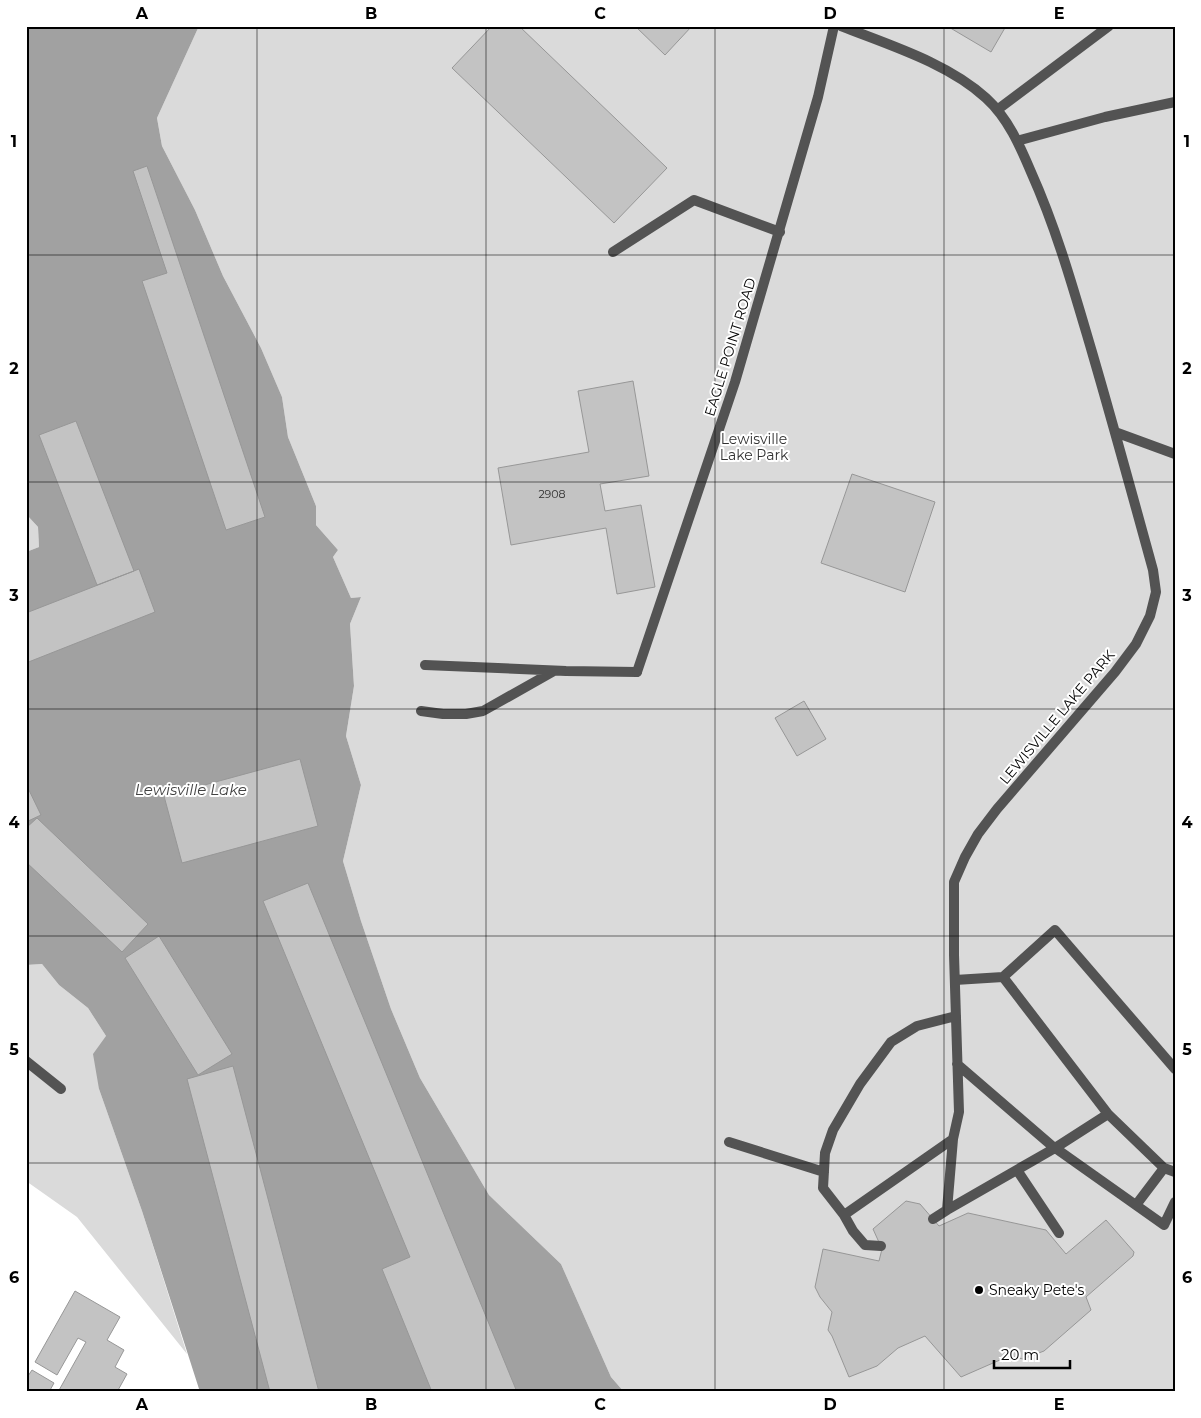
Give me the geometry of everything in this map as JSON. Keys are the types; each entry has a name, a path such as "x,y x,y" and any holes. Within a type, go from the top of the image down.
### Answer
{"street":[{"name":"EAGLE POINT ROAD","path":"555,671 637,672 732,390 780,232 818,97 834,26"},
{"name":"LEWISVILLE LAKE PARK","path":"841,26 917,57 962,80 987,99 1018,140 1043,198 1070,278 1153,570 1156,592 1150,616 1136,644 1115,672 997,809 978,834 954,882 954,980 958,1112 947,1210"},
{"path":"997,110 1109,26"},
{"path":"1018,140 1105,117 1175,102"},
{"path":"613,252 694,200 780,232"},
{"path":"1115,432 1175,454"},
{"path":"425,665 555,671"},
{"path":"421,711 443,714 466,714 483,711 555,671"},
{"path":"954,980 1003,977 1055,930 1175,1069"},
{"path":"1003,977 1108,1114 1164,1168 1175,1172"},
{"path":"881,1246 865,1245 853,1231 844,1214 822,1188 825,1153 833,1130 860,1084 891,1042 917,1026 956,1016"},
{"path":"26,1061 61,1089"},
{"path":"957,1064 1054,1148 1164,1225 1175,1202"},
{"path":"933,1219 1108,1114"},
{"path":"844,1214 954,1140"},
{"path":"729,1142 824,1172"},
{"path":"1136,1205 1164,1168"},
{"path":"1017,1170 1059,1233"}],"green space":[{"name":"Lewisville Lake Park","path":"199,26 1175,26 1175,1392 624,1392 611,1377 561,1264 489,1195 420,1078 391,1009 361,921 343,861 361,785 346,736 354,686 350,624 361,597 351,598 333,557 338,550 316,525 316,506 288,437 282,397 261,348 223,276 195,210 162,146 157,118"},
{"path":"26,514 38,527 39,547 26,552"},
{"path":"42,964 59,985 88,1008 106,1036 99,1089 142,1211 187,1354 77,1217 26,1181 26,965"}],"water":[{"name":"Lewisville Lake","path":"26,26 199,26 157,118 162,146 195,210 223,276 261,348 282,397 288,437 316,506 316,525 338,550 333,557 351,598 361,597 350,624 354,686 346,736 361,785 343,861 361,921 391,1009 420,1078 489,1195 561,1264 611,1377 624,1392 200,1392 142,1211 99,1089 93,1054 106,1036 88,1008 59,985 42,964 26,965 26,552 39,547 38,527 26,514"}],"building":[{"path":"492,26 519,26 667,168 614,223 452,68"},
{"path":"635,26 692,26 665,55"},
{"path":"947,26 1006,26 991,52"},
{"path":"147,166 265,517 226,530 142,281 167,273 133,171"},
{"path":"633,381 649,476 600,484 605,511 641,505 655,587 617,594 606,528 511,545 498,468 589,452 578,391"},
{"path":"76,421 134,571 97,585 39,435"},
{"path":"852,474 935,502 905,592 821,563"},
{"path":"139,569 155,612 26,663 26,613"},
{"path":"804,701 826,739 797,756 775,718"},
{"path":"300,759 318,826 182,863 164,796"},
{"path":"26,784 41,815 26,822"},
{"path":"37,818 148,924 122,952 26,862 26,828"},
{"path":"308,883 517,1392 432,1392 382,1269 410,1257 263,901"},
{"path":"159,936 232,1054 198,1075 125,958"},
{"path":"233,1066 319,1392 270,1392 187,1079"},
{"path":"906,1201 920,1204 939,1226 968,1213 1046,1230 1066,1254 1106,1220 1134,1252 1133,1256 1086,1297 1091,1310 1044,1351 1023,1359 1009,1356 961,1377 925,1336 898,1348 877,1366 849,1377 828,1330 832,1312 815,1287 823,1249 879,1261 882,1249 873,1229"},
{"path":"75,1291 120,1317 107,1340 124,1350 115,1367 127,1374 117,1392 58,1392 86,1342 78,1338 57,1375 35,1362"},
{"path":"32,1370 54,1383 49,1392 26,1392 26,1379"}],"place":[{"name":"Sneaky Pete's","path":"979,1290"}]}
